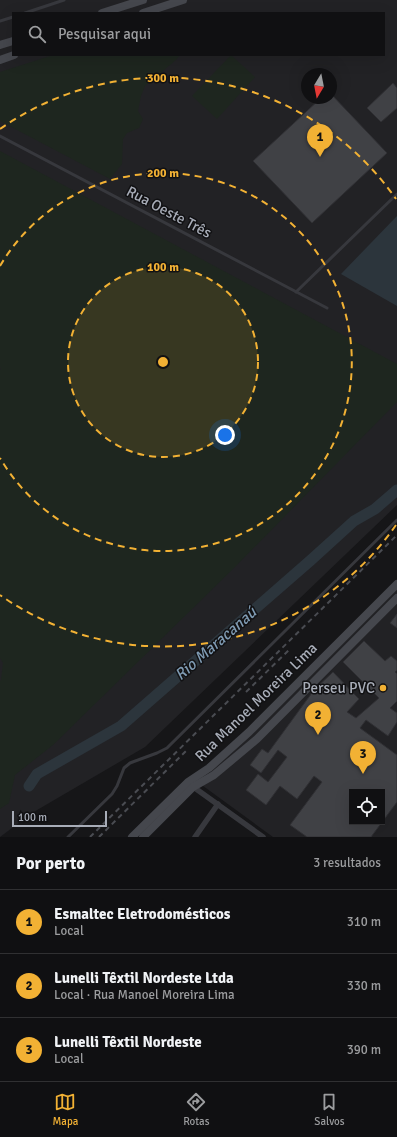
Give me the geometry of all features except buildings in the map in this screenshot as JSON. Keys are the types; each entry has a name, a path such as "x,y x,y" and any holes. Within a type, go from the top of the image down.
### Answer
{"street":[{"path":"105,12 143,0"},
{"path":"145,12 162,3 183,0"},
{"path":"0,45 12,41"},
{"path":"0,60 12,56"},
{"name":"Rua Manoel Moreira Lima","path":"132,837 249,732 397,584"},
{"name":"Rua Manoel Moreira Lima","path":"143,837 190,784 214,775 257,740 397,598"},
{"path":"249,732 257,740"},
{"path":"190,784 263,837"},
{"path":"195,837 218,804"}],"lane":[{"path":"28,12 64,0"},
{"path":"0,21 12,17"},
{"name":"Rua Oeste Três","path":"0,136 328,308"},
{"path":"296,292 397,194"},
{"path":"68,837 112,794 118,786 124,768 130,763 167,748 397,520"}],"shaded area":[{"path":"0,0 397,0 397,505 145,747 32,813 0,837"},
{"path":"50,56 179,56 145,86 138,111 143,119 139,128 127,133 123,139 122,164 110,179 0,121 0,72"},
{"path":"230,56 232,56 255,77 217,119 192,96"},
{"path":"0,151 397,364 397,402 234,568 53,745 15,775 9,803 0,809 0,681 3,663 0,658"},
{"path":"397,216 397,306 341,274"},
{"path":"397,588 397,837 273,837 199,783"}],"waterway":[{"name":"Rio Maracanaú","path":"29,786 37,774 121,726 354,521 375,509 397,490"}],"railway":[{"path":"90,837 397,535"},
{"path":"246,692 291,648"},
{"path":"99,837 188,749"}],"place":[{"name":"Esmaltec Eletrodomésticos","path":"320,157"},
{"name":"Perseu PVC","path":"383,688"},
{"name":"Lunelli Têxtil Nordeste Ltda","path":"318,735"},
{"name":"Lunelli Têxtil Nordeste","path":"363,774"}]}
